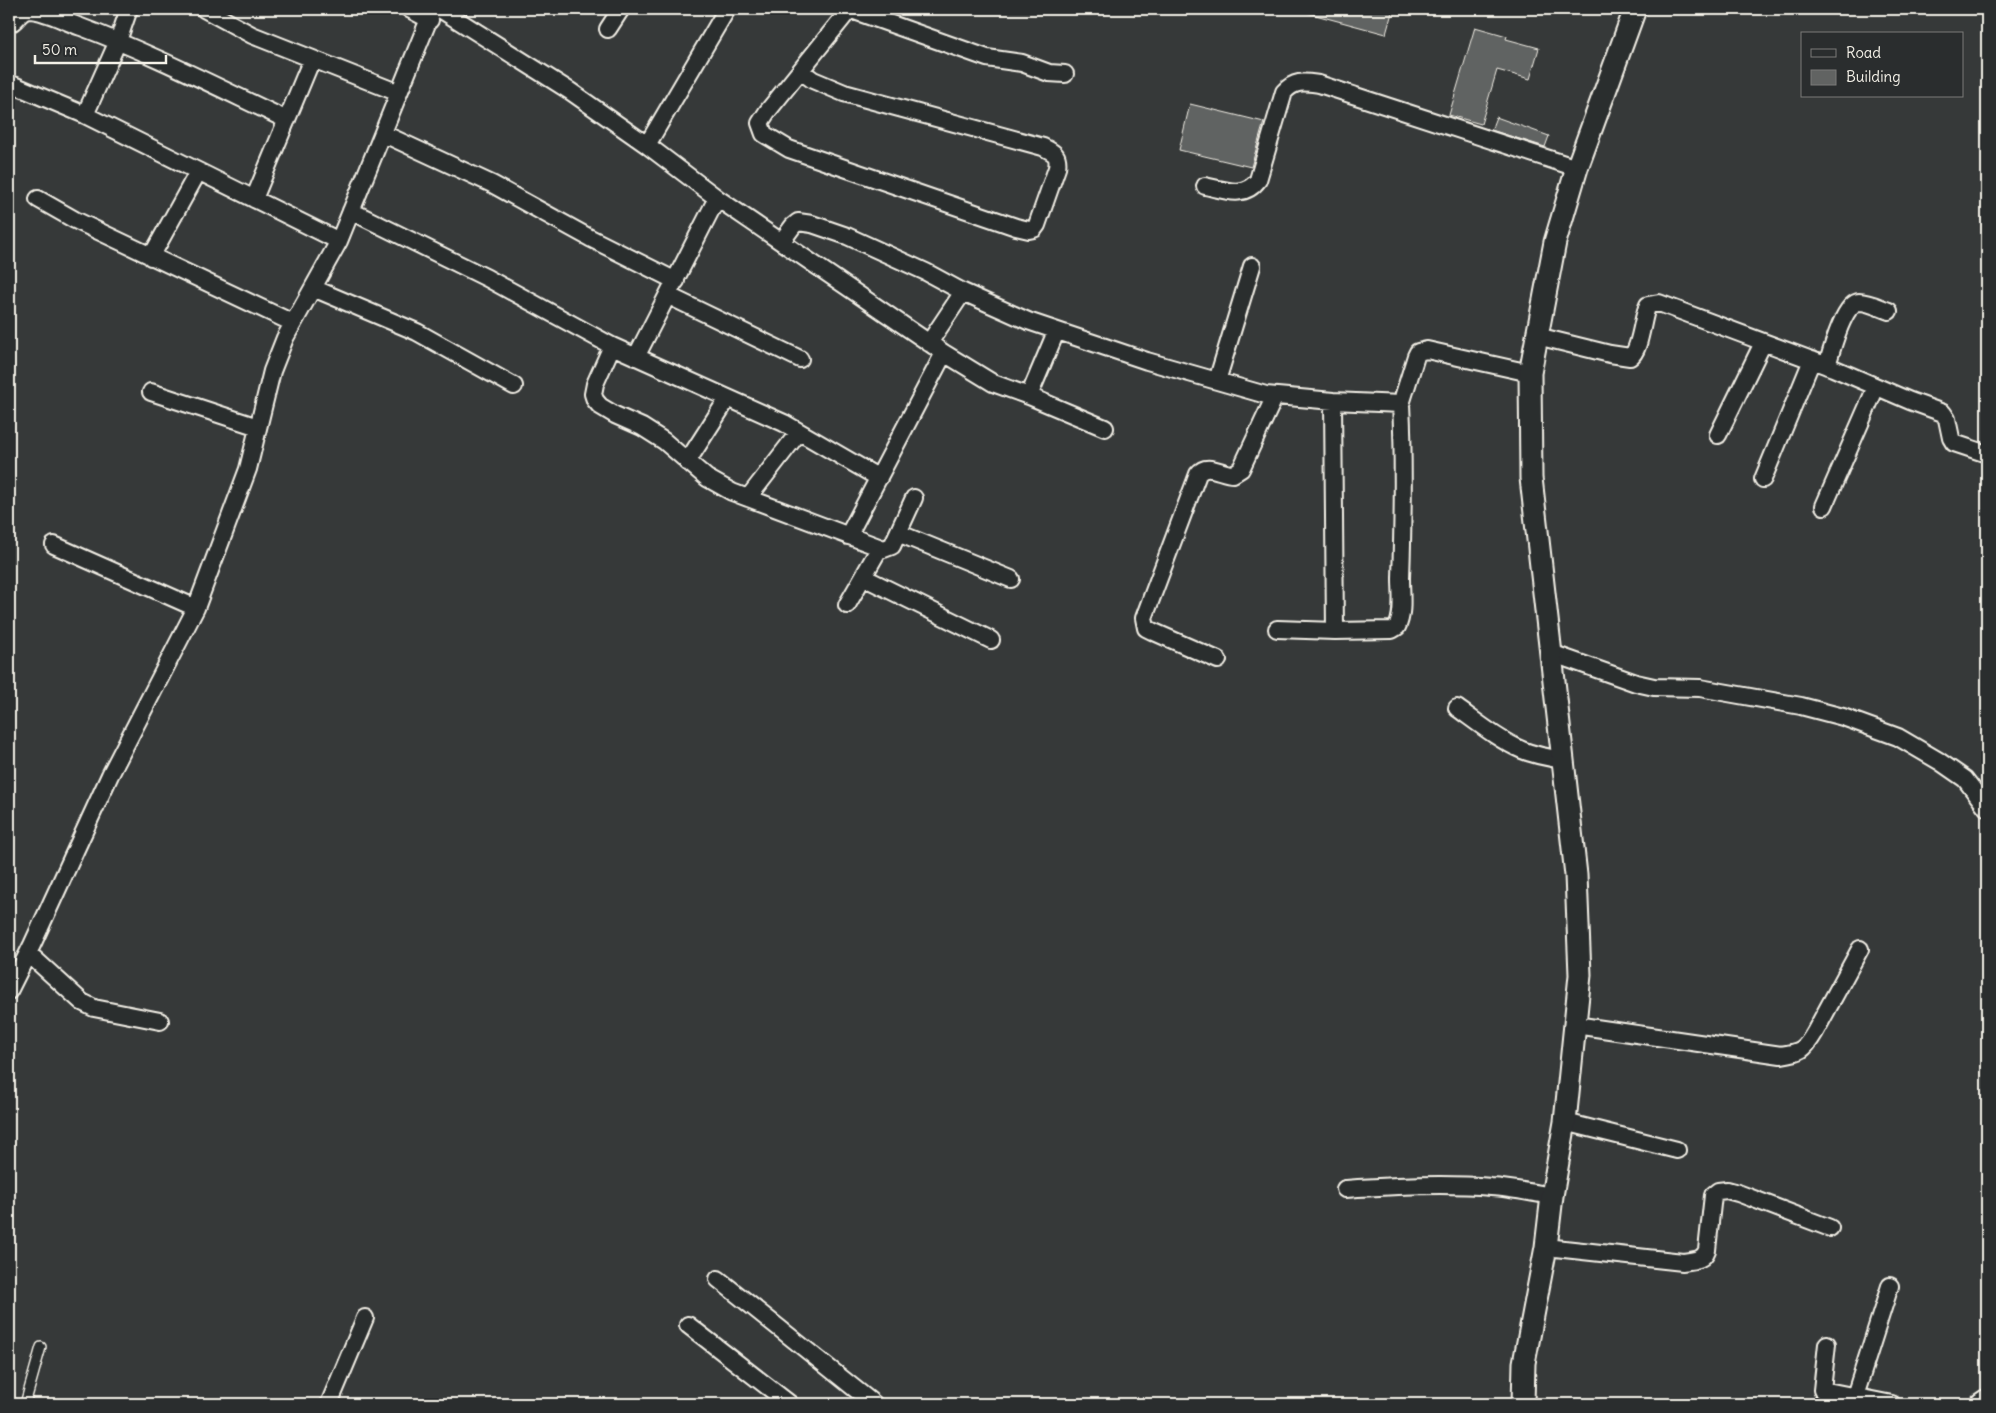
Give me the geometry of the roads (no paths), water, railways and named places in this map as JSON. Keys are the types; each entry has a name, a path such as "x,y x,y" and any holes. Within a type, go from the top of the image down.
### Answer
{"street":[{"path":"85,115 118,41 129,9"},
{"path":"204,9 252,34 399,94"},
{"path":"409,9 434,13 570,91 718,198 929,343 992,382 1105,428"},
{"path":"608,30 621,9"},
{"path":"647,145 727,9"},
{"path":"801,70 813,80 844,93 1043,147 1055,153 1058,158 1057,168 1038,225 1034,229 1029,230 789,149 764,134 760,123 801,70 850,9 987,58 1022,63 1049,73 1065,74"},
{"path":"1523,1404 1524,1363 1546,1247 1552,1196 1565,1122 1580,975 1576,875 1531,478 1530,373 1554,242 1577,168 1635,9"},
{"path":"16,15 32,10 118,41 287,120"},
{"path":"9,991 110,775 196,608 248,469 272,372 285,338 339,241 434,13"},
{"path":"254,199 312,59"},
{"path":"1205,186 1245,192 1253,186 1258,180 1284,92 1291,84 1303,82 1319,84 1577,168"},
{"path":"9,83 85,115 339,241"},
{"path":"384,134 492,184 590,238 676,281"},
{"path":"151,257 198,172"},
{"path":"636,358 718,198"},
{"path":"38,199 74,220 293,322"},
{"path":"351,211 487,278 636,358 784,423 879,478"},
{"path":"782,241 798,222 812,224 847,236 917,268 963,292 1056,332 1147,361 1266,395 1401,404"},
{"path":"1218,381 1252,266"},
{"path":"313,288 417,332 514,386"},
{"path":"929,343 963,292"},
{"path":"669,296 800,359"},
{"path":"1537,336 1630,357 1634,354 1636,348 1644,312 1648,305 1659,303 1819,363 1910,402 1943,413 1947,419 1954,443 1987,454"},
{"path":"1763,478 1819,363 1852,304 1864,303 1889,312"},
{"path":"1029,396 1056,332"},
{"path":"1718,435 1763,343"},
{"path":"612,346 594,384 593,394 595,400 615,416 642,427 664,441 707,478 748,498 879,549 888,549 892,546 914,498"},
{"path":"1277,629 1335,631 1392,630 1397,627 1399,622 1402,540 1403,446 1401,404 1416,356 1422,350 1436,351 1530,373"},
{"path":"848,536 944,353"},
{"path":"1824,506 1876,387"},
{"path":"151,392 258,427"},
{"path":"1218,660 1146,628 1144,618 1198,474 1201,470 1207,468 1233,474 1241,469 1275,396"},
{"path":"687,462 728,398"},
{"path":"1334,401 1335,631"},
{"path":"748,498 799,432"},
{"path":"898,533 1011,579"},
{"path":"54,545 196,608"},
{"path":"847,605 879,549"},
{"path":"863,577 991,640"},
{"path":"1551,653 1645,685 1669,688 1700,688 1801,706 1843,717 1898,737 1939,760 1965,779 1987,808"},
{"path":"1457,708 1501,739 1522,750 1537,756 1564,760"},
{"path":"1575,1025 1781,1055 1798,1052 1810,1041 1860,949"},
{"path":"28,952 82,1002 94,1008 160,1021"},
{"path":"1565,1122 1677,1150"},
{"path":"1345,1189 1460,1185 1493,1187 1552,1196"},
{"path":"1546,1247 1683,1262 1700,1259 1708,1250 1713,1195 1718,1191 1726,1190 1830,1228"},
{"path":"718,1279 874,1404"},
{"path":"1855,1396 1890,1286"},
{"path":"329,1404 365,1318"},
{"path":"688,1325 790,1404"},
{"path":"1827,1344 1822,1390 1892,1404"},
{"path":"1981,1404 1987,1400"}],"lane":[{"path":"25,1404 41,1347"}]}
